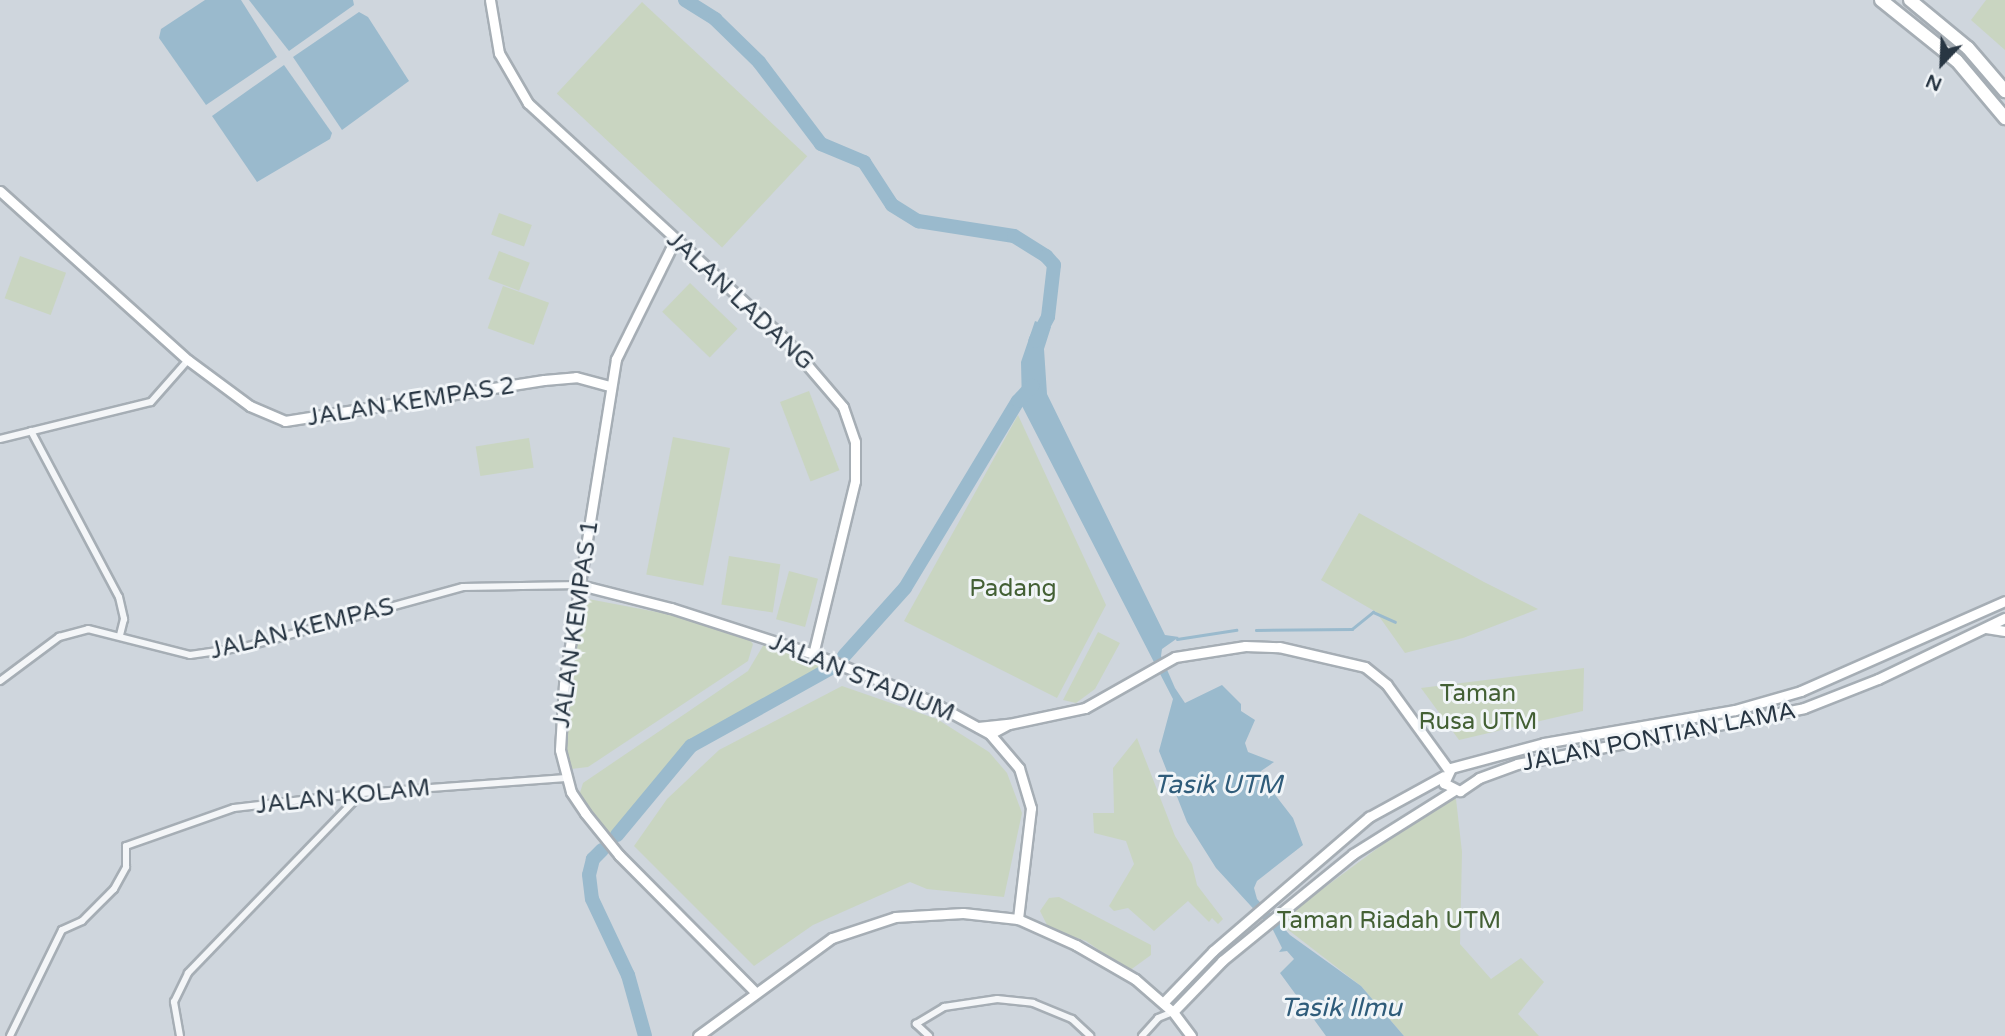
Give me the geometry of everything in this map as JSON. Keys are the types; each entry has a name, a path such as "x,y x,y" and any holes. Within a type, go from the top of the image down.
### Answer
{"highway":[{"path":"1881,0 1957,61 2005,118"},
{"path":"1910,0 1968,48 2005,91"}],"street":[{"name":"JALAN LADANG","path":"490,0 499,53 523,97 675,240 776,330 828,384 843,407 855,442 855,481 813,654"},
{"name":"JALAN KEMPAS 2","path":"0,191 188,360 211,373 250,406 285,421 544,380 576,377 610,386"},
{"name":"JALAN KEMPAS 1","path":"675,240 623,339 610,386 564,684 560,750 566,778 584,813 614,850 755,992"},
{"path":"0,439 151,402 188,360"},
{"path":"31,431 120,597 124,619 120,635"},
{"name":"JALAN STADIUM","path":"580,585 671,608 813,654 928,700 990,734 1018,768 1031,807 1018,919"},
{"name":"JALAN KEMPAS","path":"0,681 69,633 88,628 170,651 212,653 463,587 580,585"},
{"path":"1142,1036 1158,1018 1163,1003 1213,951 1267,904 1369,817 1446,773 1544,743 1735,710 1836,678 2005,601"},
{"path":"1970,619 2005,609"},
{"name":"JALAN PONTIAN LAMA","path":"1466,786 1517,764 1735,725 1834,697 2005,618"},
{"path":"1982,629 2005,631"},
{"path":"978,727 1009,724 1085,708 1175,657 1235,646 1279,648 1365,667 1387,685 1446,773 1446,787 1453,791"},
{"path":"1735,710 1735,725"},
{"path":"1689,717 1691,732"},
{"path":"990,734 1009,724"},
{"path":"1158,1018 1173,1012 1264,925 1379,835 1466,786 1468,778 1462,768"},
{"name":"JALAN KOLAM","path":"10,1036 62,930 82,921 114,889 126,867 126,846 234,808 362,793 566,778"},
{"path":"180,1036 174,1002 188,973 362,793"},
{"path":"698,1036 832,938 895,917 963,913 1018,919 1100,958 1163,1003 1192,1036"},
{"path":"929,1036 916,1024 934,1012 961,1003 997,999 1033,1003 1072,1019 1090,1036"}],"shaded area":[{"path":"0,0 2005,0 2005,1036 0,1036"}],"green space":[{"path":"1986,0 2005,0 2005,50 1971,20"},
{"path":"642,2 807,156 722,248 557,93"},
{"path":"499,213 532,225 524,247 491,235"},
{"path":"499,251 530,263 519,291 488,279"},
{"path":"20,256 66,273 51,315 5,298"},
{"path":"690,283 737,329 710,358 662,312"},
{"path":"503,286 549,303 534,345 488,328"},
{"path":"809,391 839,470 811,481 780,402"},
{"name":"Padang","path":"1018,415 1106,605 1057,698 904,621"},
{"path":"673,437 730,448 703,585 646,574"},
{"path":"529,438 534,468 480,476 476,446"},
{"path":"1359,513 1538,609 1463,638 1405,653 1376,612 1321,580"},
{"path":"729,556 780,564 773,613 721,604"},
{"path":"789,571 818,579 805,627 776,619"},
{"path":"583,598 678,616 746,636 753,644 748,661 588,767 571,769 564,743"},
{"path":"1098,632 1120,643 1095,689 1076,703 1063,700"},
{"path":"764,644 831,665 687,745 615,833 609,834 579,796 583,783 748,671"},
{"name":"Taman Rusa UTM","path":"1584,668 1583,711 1459,740 1421,688"},
{"path":"842,686 937,719 989,752 1007,773 1022,813 1004,897 927,889 910,882 813,925 754,966 634,846 667,799 719,750"},
{"path":"1137,738 1175,836 1192,864 1197,885 1223,919 1218,924 1212,918 1209,922 1188,901 1154,931 1128,908 1114,911 1109,906 1134,864 1126,841 1094,833 1093,813 1114,813 1113,768"},
{"name":"Taman Riadah UTM","path":"1448,796 1456,799 1462,852 1460,944 1491,979 1521,958 1544,982 1518,1014 1539,1036 1404,1036 1361,986 1278,922"},
{"path":"1059,897 1151,945 1151,955 1129,971 1086,941 1049,929 1040,911 1049,898"}],"water":[{"path":"205,0 241,0 277,57 206,105 159,38 161,29"},
{"path":"249,0 353,0 354,5 289,51"},
{"path":"359,12 368,17 409,81 342,130 293,57"},
{"path":"284,65 332,133 330,139 257,182 212,116"},
{"path":"1035,321 1051,327 1044,349 1047,394 1165,635 1179,637 1162,649 1161,656 1175,688 1185,703 1222,685 1241,704 1241,711 1255,720 1245,743 1248,752 1274,762 1261,771 1262,778 1293,818 1303,845 1257,881 1254,888 1257,899 1290,935 1361,986 1404,1036 1326,1036 1280,973 1294,959 1287,951 1279,952 1282,948 1273,930 1216,868 1187,822 1159,751 1173,699 1022,406 1021,362"}],"waterway":[{"path":"685,0 715,19 759,62 821,144 864,162 892,205 918,221 1014,236 1046,256 1054,265 1048,317 1035,341"},
{"path":"844,656 905,588 1018,401 1032,386"},
{"path":"1256,630 1352,629 1373,612 1395,622"},
{"path":"1177,639 1236,630"},
{"path":"617,835 691,746 831,668"},
{"path":"602,850 593,859 589,875 592,899 628,975 645,1036"}],"water label":[{"name":"Tasik UTM","path":"1218,785"},
{"name":"Tasik Ilmu","path":"1341,1008"}]}
